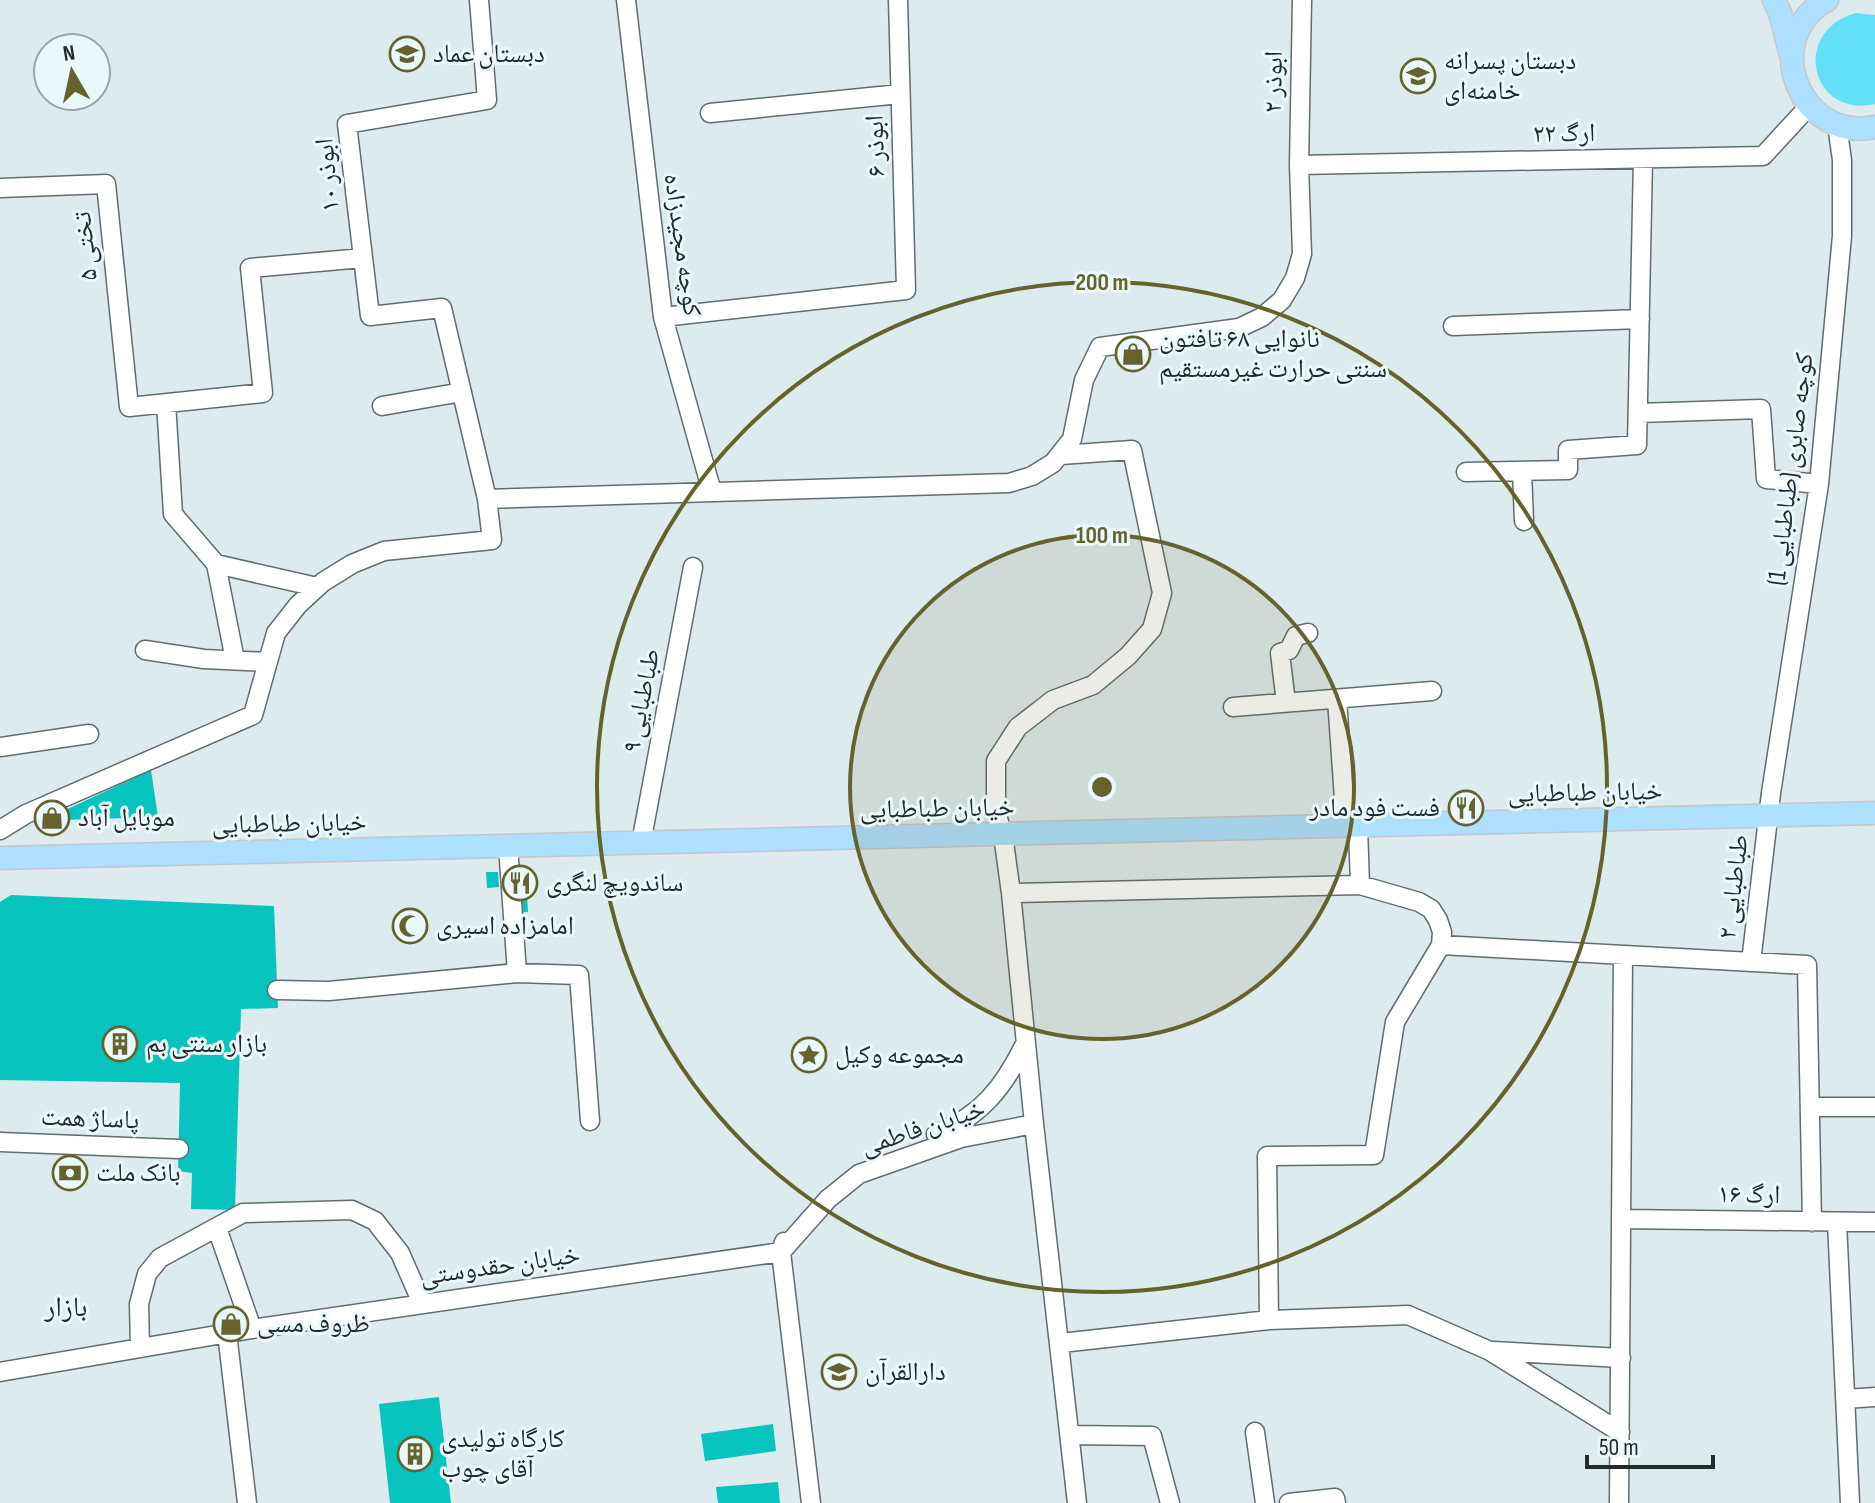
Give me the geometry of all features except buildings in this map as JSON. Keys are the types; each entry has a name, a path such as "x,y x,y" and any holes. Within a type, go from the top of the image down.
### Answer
{"main road":[{"path":"1774,0 1800,92 1809,106 1837,125 1853,129 1875,127"},
{"path":"1792,60 1800,28 1809,14 1827,0"},
{"name":"خیابان طباطبایی","path":"0,858 1875,813"}],"street":[{"name":"ابوذر ۱۰","path":"462,392 442,308 370,316 347,124 487,100 479,0"},
{"name":"کوچه مجیدزاده","path":"626,0 663,317 712,492"},
{"path":"898,0 907,0"},
{"name":"ابوذر ۶","path":"663,317 906,290 898,0"},
{"name":"ابوذر ۲","path":"1061,455 1072,439 1084,380 1100,347 1239,328 1262,317 1282,300 1295,278 1302,254 1299,165 1302,0"},
{"path":"710,113 900,94"},
{"name":"ارگ ۲۲","path":"1299,165 1763,156 1809,106"},
{"name":"کوچه صابری (طباطبایی 1)","path":"1768,817 1819,484 1842,236 1842,160 1837,125"},
{"path":"1466,472 1568,470 1568,450 1637,445 1643,159"},
{"name":"تختی ۵","path":"0,188 106,184 129,407 166,403"},
{"path":"235,660 216,564 173,514 166,403 263,393 250,268 363,258"},
{"path":"1453,326 1640,319"},
{"path":"0,830 26,814 253,715 276,633 317,587 352,564 384,551 492,540 487,499 462,392 382,406"},
{"path":"1638,413 1761,409 1766,479 1819,484"},
{"path":"487,499 1009,483 1032,476 1061,455 1132,450 1162,593 1152,629 1128,656 1093,685 1053,700 1018,727 996,761 996,812 1003,835 1011,893 1024,1046 1061,1343 1077,1503"},
{"path":"1522,471 1524,521"},
{"path":"216,564 317,587"},
{"name":"طباطبایی ۹","path":"641,843 693,567"},
{"path":"1286,703 1280,653 1289,650 1296,636 1308,633"},
{"path":"145,650 204,659 268,662"},
{"path":"1233,707 1432,691"},
{"path":"1337,699 1360,885"},
{"path":"0,747 89,734"},
{"name":"طباطبایی ۲","path":"1751,962 1768,817"},
{"path":"508,846 517,973"},
{"path":"1011,893 1360,885 1419,902 1431,909 1438,920 1442,932 1441,945 1395,1022 1374,1155 1267,1156 1269,1320"},
{"path":"1441,945 1807,965 1812,1222"},
{"path":"1619,1503 1623,955"},
{"path":"277,990 329,991 517,973 579,975 590,1121"},
{"name":"خیابان فاطمی","path":"781,1252 787,1228 820,1191 854,1166 959,1125 1008,1079 1024,1046"},
{"path":"1810,1107 1875,1107"},
{"name":"خیابان فاطمی","path":"781,1252 828,1199 859,1174 961,1138 1034,1124"},
{"name":"پاساژ همت","path":"0,1142 179,1149"},
{"path":"140,1347 139,1304 147,1274 160,1258 243,1213 352,1210 375,1221 400,1253 422,1303"},
{"name":"ارگ ۱۶","path":"1621,1219 1875,1222"},
{"path":"1837,1222 1850,1503"},
{"path":"217,1228 252,1329"},
{"path":"781,1252 811,1503"},
{"name":"خیابان حقدوستی","path":"0,1372 252,1329 781,1252"},
{"path":"1061,1343 1269,1320 1408,1315 1490,1351 1620,1432"},
{"path":"227,1333 247,1503"},
{"path":"1490,1351 1621,1358"},
{"path":"1845,1399 1875,1397"},
{"path":"1255,1432 1265,1503"},
{"path":"1070,1435 1152,1436 1170,1503"},
{"path":"1289,1503 1335,1498 1336,1503"}],"shaded area":[{"path":"1856,13 1875,15 1875,104 1853,105 1836,99 1823,87 1817,71 1816,54 1822,37 1835,23"}],"place":[{"name":"دبستان عماد","path":"407,54"},
{"name":"دبستان پسرانه خامنه‌ای","path":"1418,76"},
{"name":"نانوایی ۶۸ تافتون سنتی حرارت غیرمستقیم","path":"1133,354"},
{"name":"فست فود مادر","path":"1466,808"},
{"name":"موبایل آباد","path":"52,818"},
{"name":"ساندویچ لنگری","path":"520,883"},
{"name":"امامزاده اسیری","path":"410,926"},
{"name":"بازار سنتی بم","path":"120,1044"},
{"name":"مجموعه وکیل","path":"809,1055"},
{"name":"بانک ملت","path":"70,1173"},
{"name":"ظروف مسی","path":"231,1324"},
{"name":"دارالقرآن","path":"839,1372"},
{"name":"کارگاه تولیدی آقای چوب","path":"415,1454"}],"district":[{"name":"بازار","path":"66,1307"}]}
